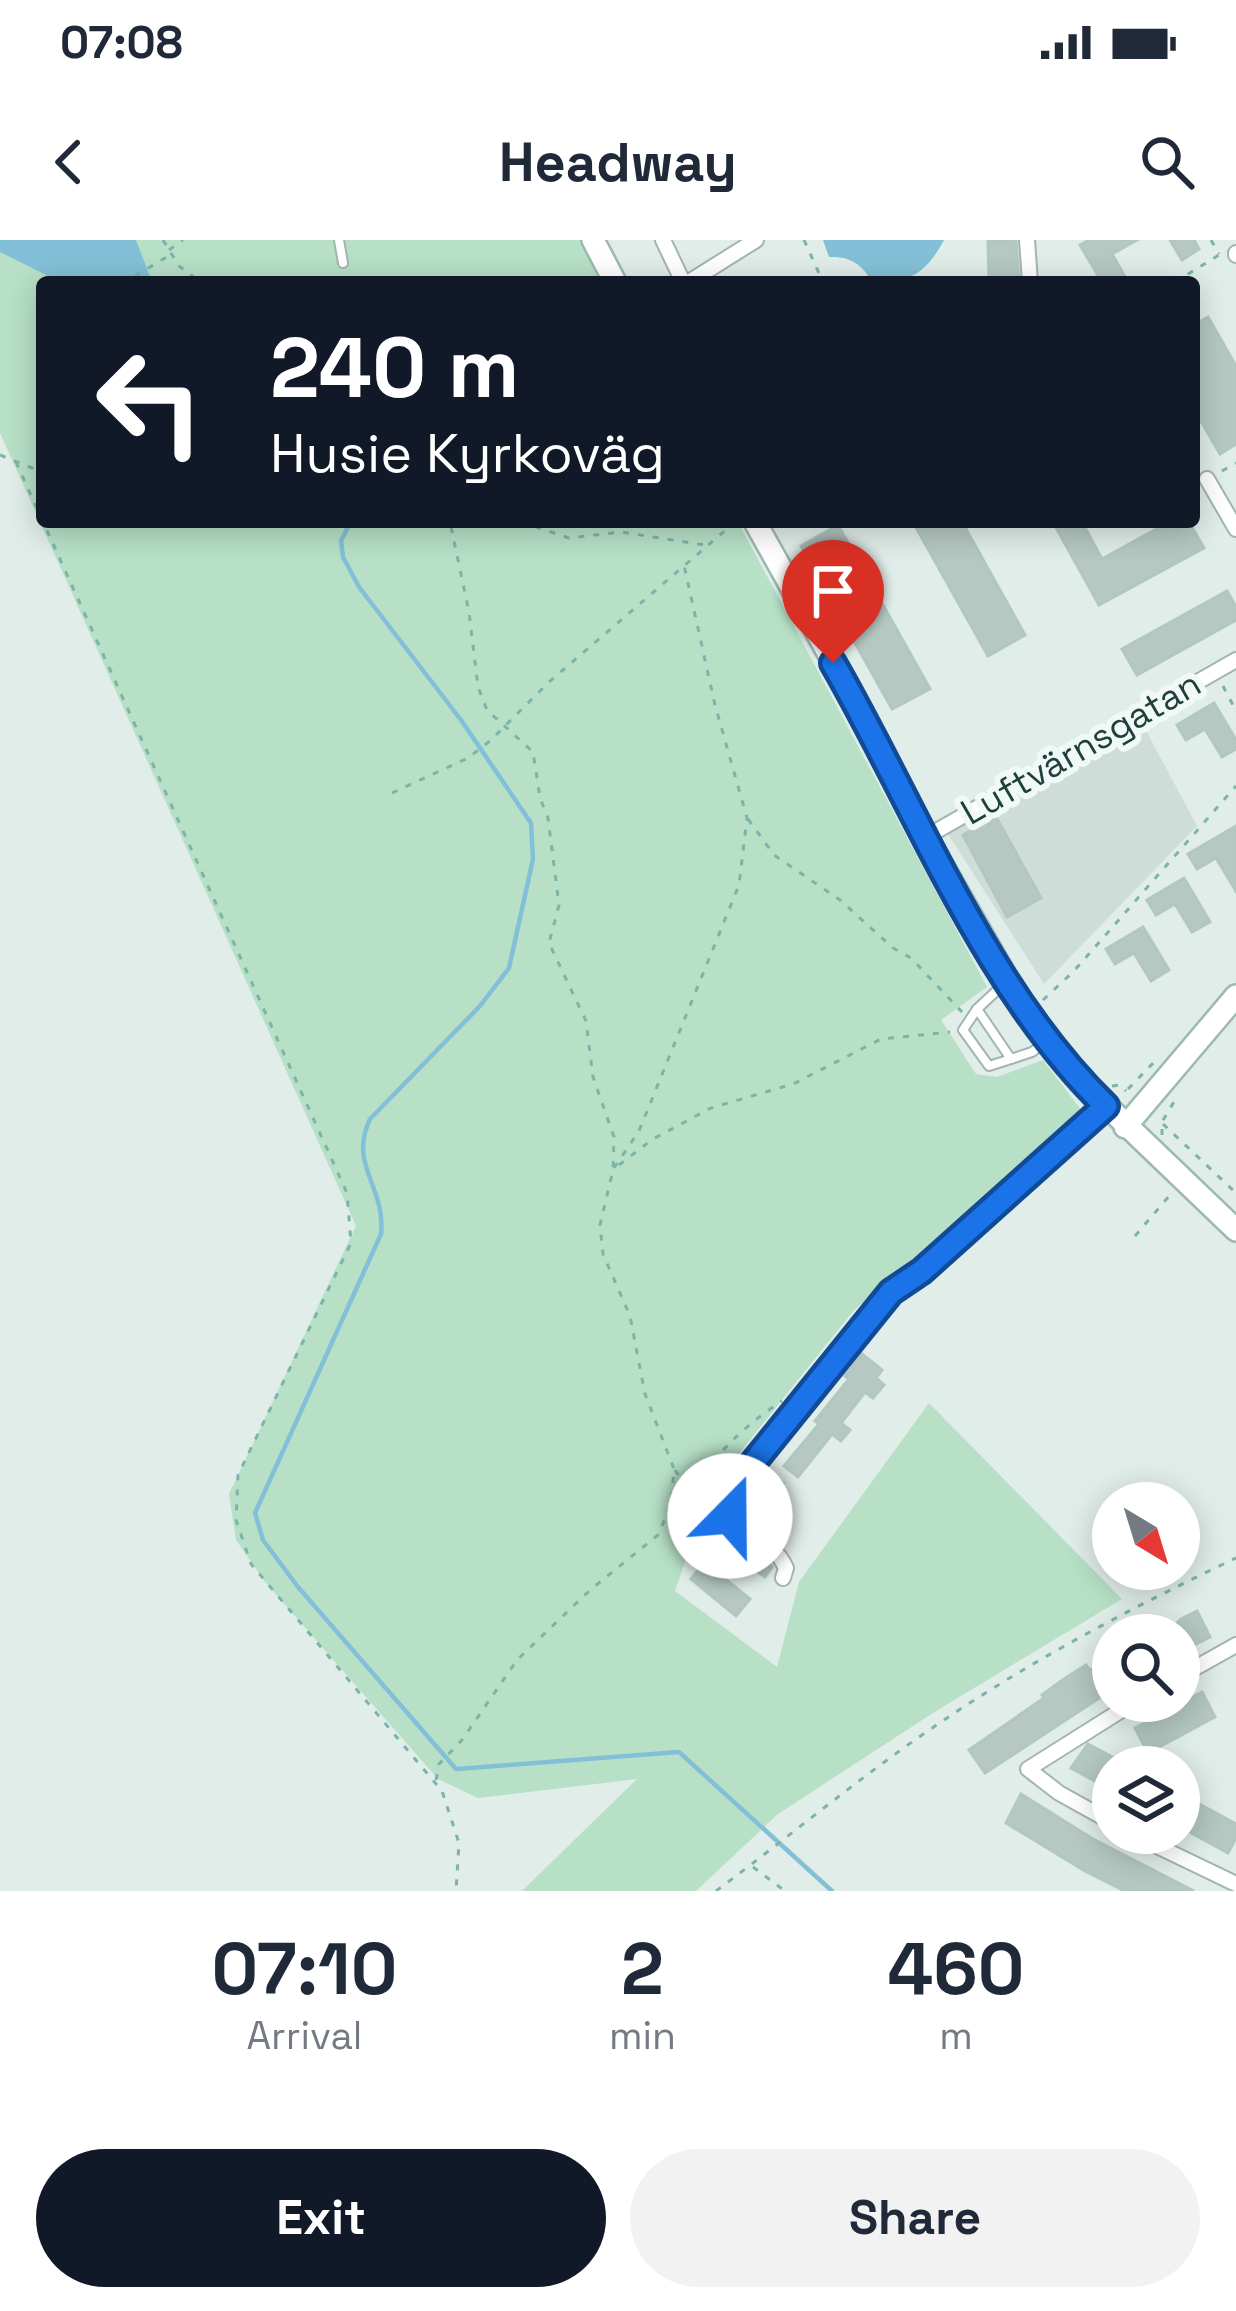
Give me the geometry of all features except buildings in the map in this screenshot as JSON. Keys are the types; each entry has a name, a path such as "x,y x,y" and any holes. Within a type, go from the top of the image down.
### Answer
{"street":[{"path":"593,240 612,276"},
{"path":"663,240 683,276"},
{"path":"696,276 756,240"},
{"path":"1027,240 1030,276"},
{"path":"1207,479 1236,530"},
{"path":"758,528 1007,981 1047,1041 1125,1126 1236,1230"},
{"name":"Luftvärnsgatan","path":"926,837 1236,660"},
{"path":"1125,1126 1236,996"},
{"path":"783,1578 786,1568 778,1551 730,1516 726,1504 732,1489 891,1292 922,1271 1106,1106"},
{"path":"1200,1665 1236,1645"},
{"path":"1092,1811 1028,1769 1103,1722"},
{"path":"1174,1854 1236,1884"}],"lane":[{"path":"339,240 343,263"},
{"path":"1007,981 965,1025 989,1066 1031,1052 1047,1041"},
{"path":"977,1009 1011,1059"}],"path":[{"path":"163,240 194,276"},
{"path":"135,276 184,240"},
{"path":"804,240 820,276"},
{"path":"1187,276 1232,254"},
{"path":"0,455 36,470"},
{"path":"16,462 36,506"},
{"path":"1207,479 1236,463"},
{"path":"46,528 347,1193 350,1243 238,1475 236,1520 251,1564 436,1782 452,1814 459,1844 457,1891"},
{"path":"451,528 478,687 487,710 533,752 548,818 559,905 549,943 586,1021 593,1077 614,1137 613,1170 599,1225 603,1254 630,1316 645,1394 674,1468 691,1494 730,1516"},
{"path":"539,528 569,538 608,531 706,545"},
{"path":"392,793 468,758 490,741 727,528"},
{"path":"613,1170 652,1139 711,1108 793,1084 880,1039 965,1025 956,1003 911,958 893,948 840,900 774,855 747,818 705,667 684,565"},
{"path":"1216,671 1236,711"},
{"path":"1038,1006 1236,786"},
{"path":"613,1170 639,1131 740,885 747,818"},
{"path":"1162,1123 1236,1193"},
{"path":"1135,1236 1183,1180"},
{"path":"671,1505 691,1494 707,1468 744,1429 813,1385"},
{"path":"436,1782 439,1764 517,1660 589,1591 658,1535 671,1505 674,1468"},
{"path":"716,1891 886,1760 994,1688 1092,1630 1236,1558"},
{"path":"420,1761 439,1764"},
{"path":"751,1865 785,1891"}],"shaded area":[{"path":"1141,721 1197,826 1044,984 948,834"}],"green space":[{"path":"0,240 586,240 606,276 36,276 36,513 0,433"},
{"path":"43,528 741,528 987,987 941,1020 976,1074 997,1077 1043,1060 1085,1115 854,1310 709,1491 675,1591 777,1667 799,1582 929,1403 1092,1569 1092,1590 1113,1590 1122,1599 936,1711 778,1814 696,1891 522,1891 637,1779 478,1798 438,1779 265,1582 236,1540 229,1494 356,1226"}],"water":[{"path":"0,240 136,240 150,276 48,276 0,252"},
{"path":"823,240 944,240 923,269 909,276 868,276 855,262 829,257"}],"waterway":[{"path":"348,528 341,541 343,557 359,587 461,720 531,823 533,859 509,968 480,1006 370,1119 363,1150 378,1202 381,1234 255,1513 263,1540 456,1769 679,1752 832,1891"}],"route":[{"path":"730,1516 726,1504 732,1489 891,1292 922,1271 1106,1106 1047,1041 1007,981 833,663"}]}
